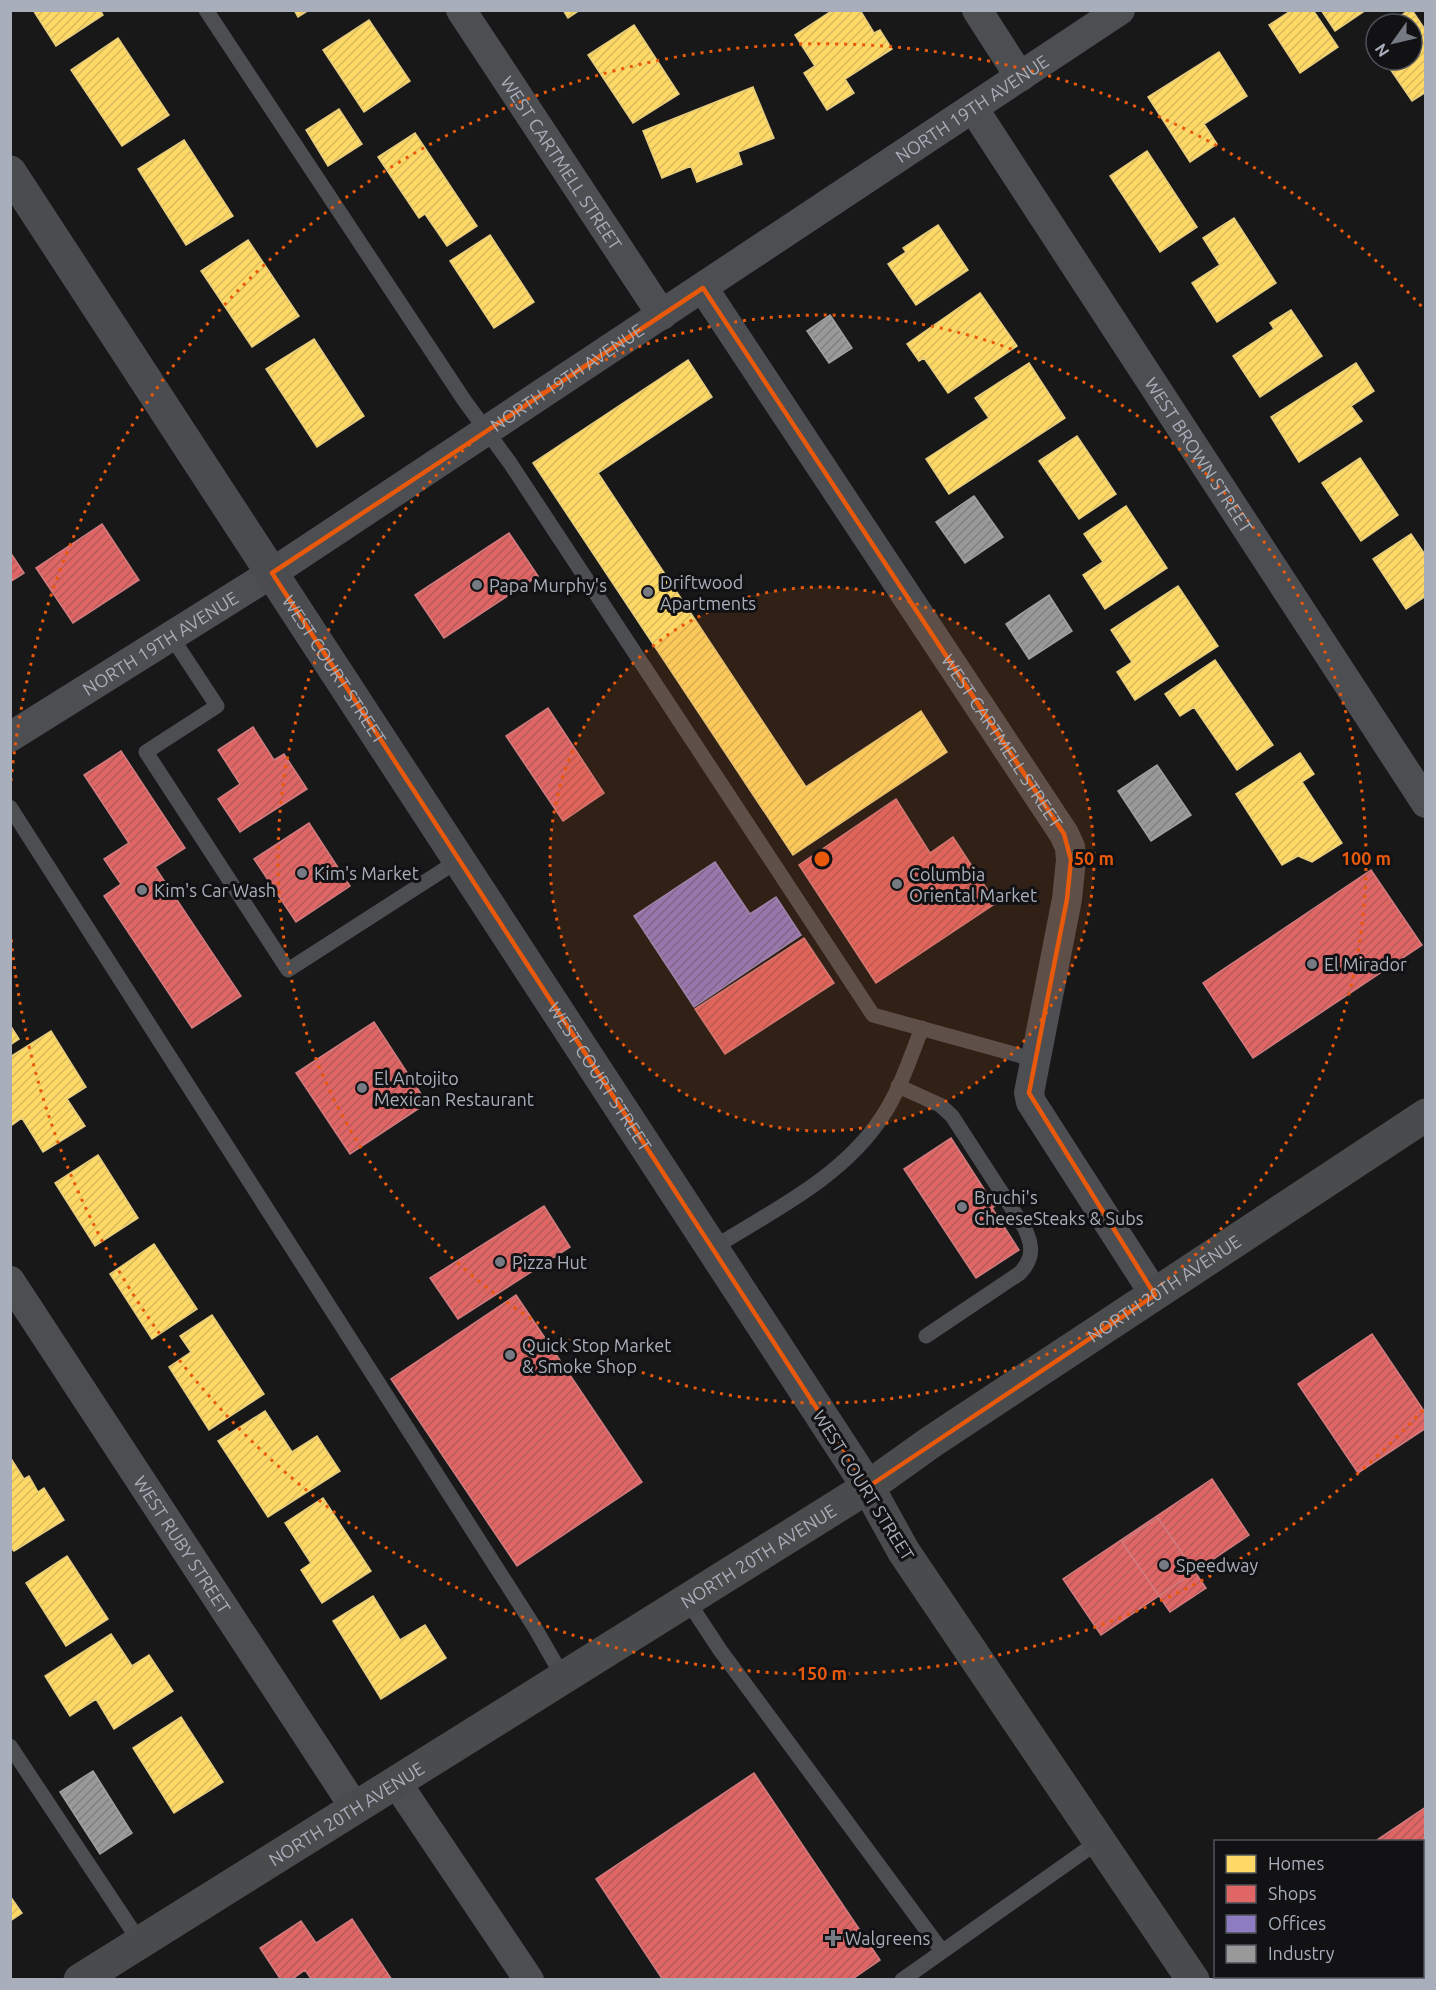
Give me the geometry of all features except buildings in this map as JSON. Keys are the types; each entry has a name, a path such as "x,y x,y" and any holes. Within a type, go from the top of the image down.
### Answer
{"main road":[{"name":"WEST COURT STREET","path":"10,172 868,1487 904,1552 1193,1980"},
{"name":"NORTH 20TH AVENUE","path":"80,1980 868,1487 941,1436 1425,1115"}],"street":[{"name":"WEST CARTMELL STREET","path":"461,10 662,315"},
{"path":"977,10 1020,76"},
{"name":"NORTH 19TH AVENUE","path":"10,737 272,573 1120,10"},
{"name":"WEST BROWN STREET","path":"973,108 1425,803"},
{"name":"WEST CARTMELL STREET","path":"703,288 1064,834 1070,847 1067,899 1029,1093 1031,1102 1155,1295"},
{"name":"WEST RUBY STREET","path":"10,1281 355,1808"},
{"path":"396,1782 529,1980"}],"lane":[{"path":"206,10 486,431 510,463 873,1015 1036,1060"},
{"path":"171,636 217,706 146,752 288,970 459,860"},
{"path":"10,807 535,1628 563,1677"},
{"path":"713,1248 809,1188 857,1148 883,1116 922,1028"},
{"path":"898,1086 940,1105 952,1116 1024,1227 1030,1239 1032,1252 1029,1264 1020,1274 926,1336"},
{"path":"687,1600 720,1650 942,1951"},
{"path":"10,1746 140,1942"},
{"path":"902,1980 1099,1842"}],"highlighted area":[{"path":"703,288 1064,834 1071,860 1067,899 1029,1093 1155,1295 868,1487 272,573"}],"place":[{"name":"Papa Murphy's","path":"477,585"},
{"name":"Driftwood Apartments","path":"648,592"},
{"name":"Kim's Market","path":"302,873"},
{"name":"Columbia Oriental Market","path":"897,884"},
{"name":"Kim's Car Wash","path":"142,890"},
{"name":"El Mirador","path":"1312,964"},
{"name":"El Antojito Mexican Restaurant","path":"362,1088"},
{"name":"Bruchi's CheeseSteaks & Subs","path":"962,1207"},
{"name":"Pizza Hut","path":"500,1262"},
{"name":"Quick Stop Market & Smoke Shop","path":"510,1355"},
{"name":"Speedway","path":"1164,1565"},
{"name":"Walgreens","path":"833,1938"}]}
